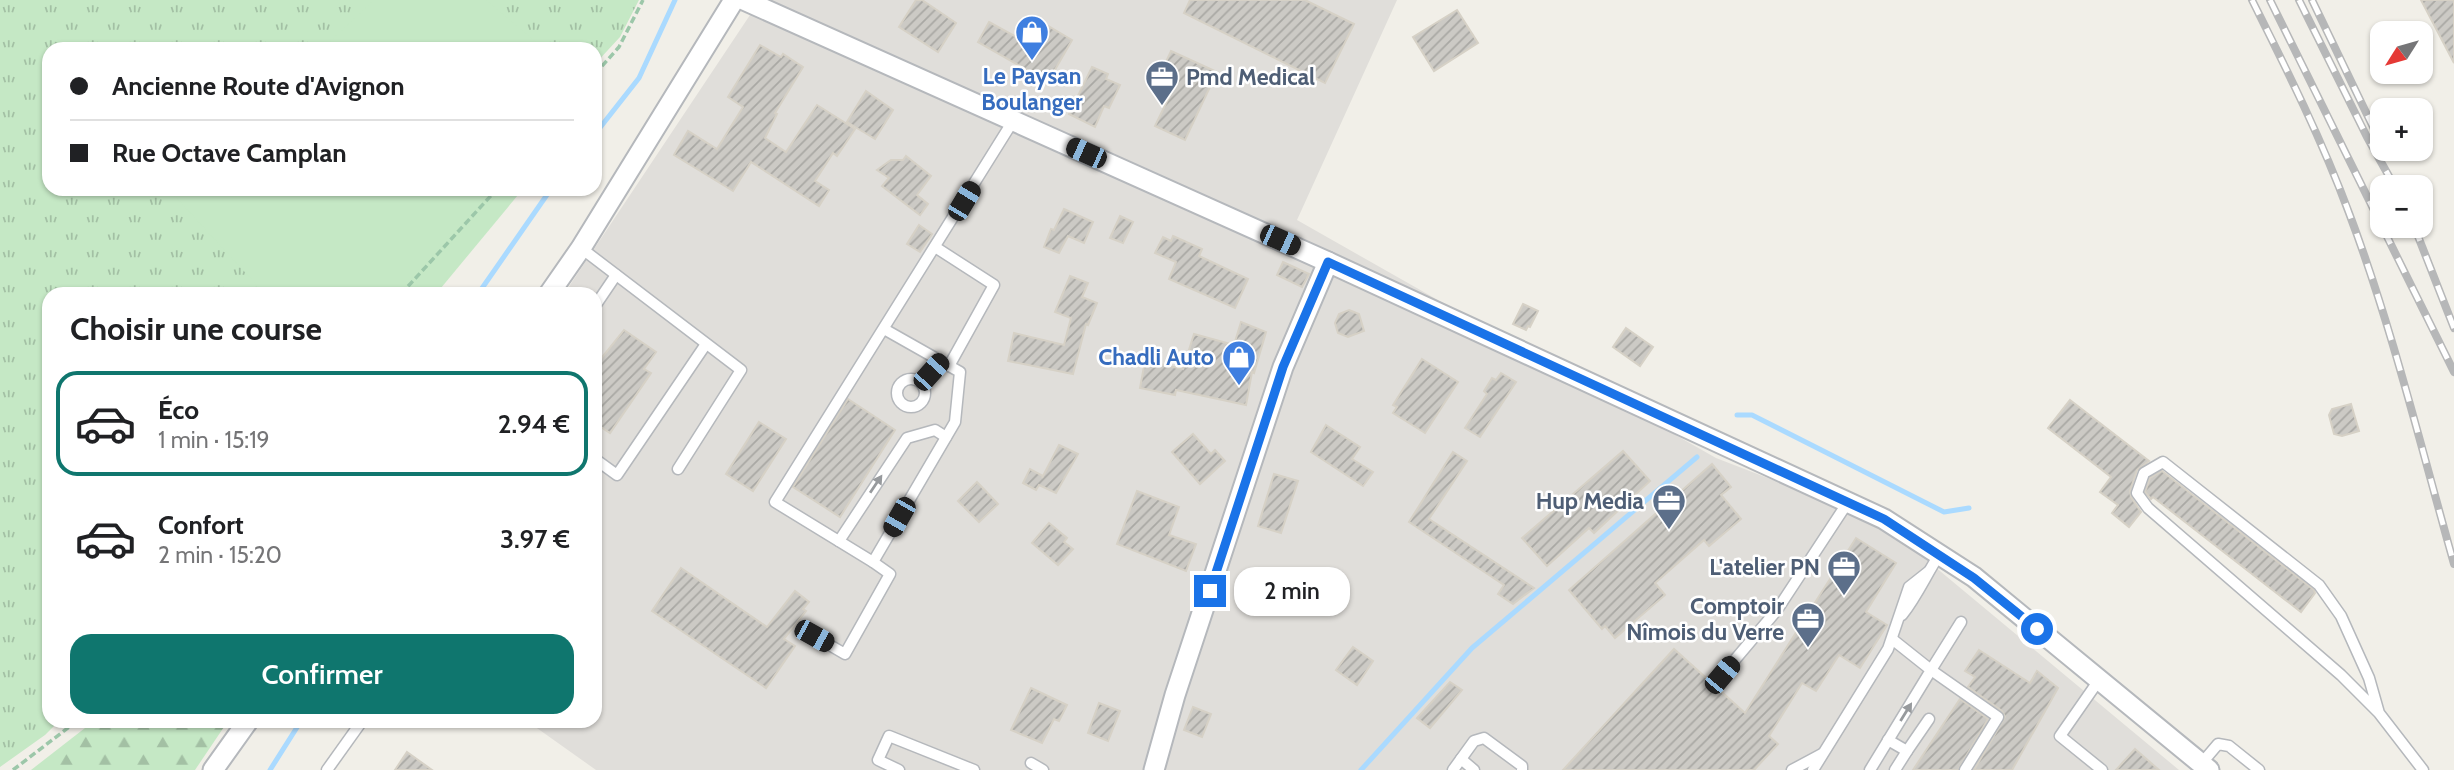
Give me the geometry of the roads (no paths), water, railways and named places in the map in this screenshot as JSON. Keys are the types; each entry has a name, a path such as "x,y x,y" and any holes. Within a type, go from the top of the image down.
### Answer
{"street":[{"path":"554,287 581,248 734,0"},
{"path":"744,0 1328,262 1884,519 1974,578 2205,767"},
{"path":"1154,770 1175,695 1283,367 1328,262"},
{"path":"213,770 243,728"}],"lane":[{"path":"814,636 845,653 890,574 775,502 1013,121"},
{"path":"921,383 945,364 994,285 936,247"},
{"path":"581,248 741,370 678,469"},
{"path":"602,296 616,275"},
{"path":"873,562 955,422 960,372 884,329"},
{"path":"602,464 617,475 706,344"},
{"path":"839,541 907,438 935,430 946,438"},
{"path":"2379,713 2369,678 2341,616 2319,585 2163,462 2144,473 2137,493 2148,508 2341,674 2379,713 2423,770"},
{"path":"1722,675 1777,610 1848,502"},
{"path":"1813,770 1892,639 1897,621 1918,594 1939,555"},
{"path":"1870,770 1961,622"},
{"path":"1892,639 1998,717 1965,770"},
{"path":"2099,680 2060,736 2102,770"},
{"path":"1895,770 1929,719"},
{"path":"327,770 357,728"},
{"path":"899,770 878,760 888,736 974,770"},
{"path":"1453,770 1474,741 1484,738 1522,766 1522,770"},
{"path":"1888,740 1907,751"},
{"path":"2205,767 2218,744 2229,746 2259,770"},
{"path":"1792,770 1823,754"},
{"path":"1461,759 1475,770"},
{"path":"1031,763 1043,770"}],"waterway":[{"path":"602,125 639,78 675,0"},
{"path":"483,287 546,196"},
{"path":"1737,415 1752,415 1944,512 1969,508"},
{"path":"1361,770 1472,648 1697,457"},
{"path":"270,770 297,728"}],"railway":[{"path":"2252,0 2316,132 2365,256 2454,564"},
{"path":"2270,0 2454,372"},
{"path":"2299,0 2388,175"},
{"path":"2312,0 2370,121"},
{"path":"2419,238 2454,328"}],"place":[{"name":"Le Paysan Boulanger","path":"1032,62"},
{"name":"Pmd Medical","path":"1162,107"},
{"name":"Chadli Auto","path":"1239,387"},
{"name":"Hup Media","path":"1669,531"},
{"name":"L'atelier PN","path":"1844,597"},
{"name":"Comptoir Nîmois du Verre","path":"1808,649"}]}
